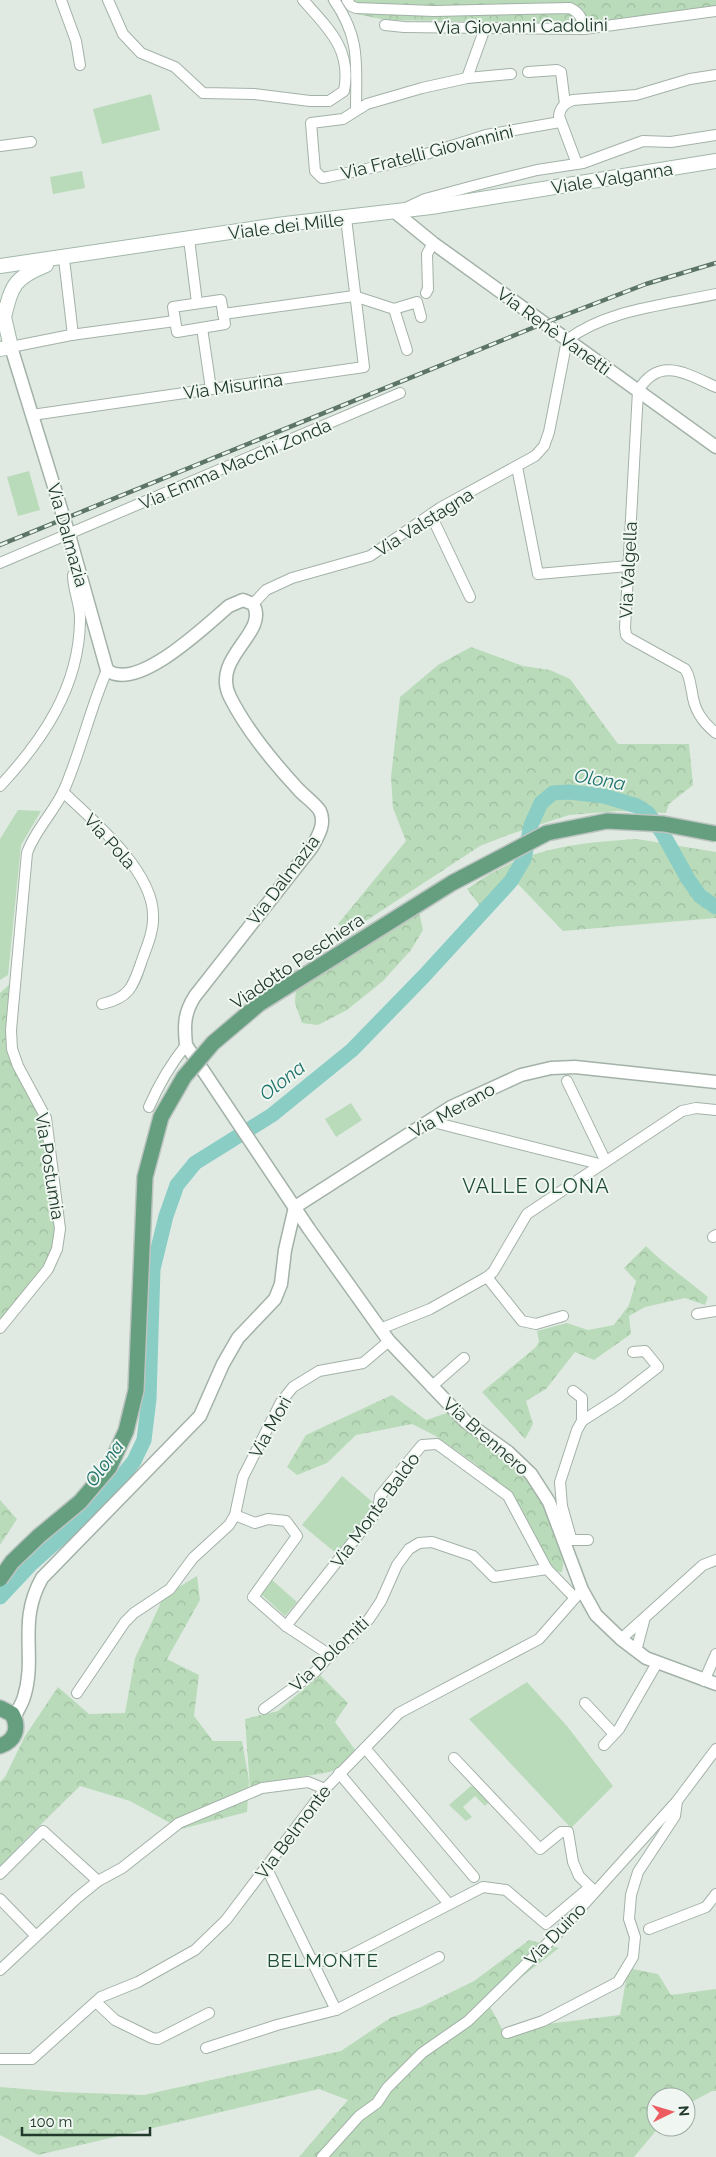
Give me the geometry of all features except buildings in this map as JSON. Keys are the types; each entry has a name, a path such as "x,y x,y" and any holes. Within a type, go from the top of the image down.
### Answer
{"main road":[{"name":"Viale Valganna","path":"508,195 716,161"},
{"name":"Viale dei Mille","path":"6,266 25,271 64,259 189,239 398,212 508,195"},
{"path":"6,348 2,313 12,288 25,271"},
{"name":"Viadotto Peschiera","path":"0,1579 12,1562 39,1536 80,1502 92,1489 110,1468 126,1432 136,1390 145,1176 161,1117 184,1077 213,1043 259,1004 435,894 548,833 607,821 664,824 716,834"},
{"path":"0,1746 7,1744 14,1735 11,1710"}],"street":[{"path":"61,0 76,41 80,66"},
{"path":"108,0 123,34 141,53 175,67 202,93 254,94 310,102 329,101 344,91 346,78 344,56 327,26 303,0"},
{"path":"334,0 350,25 354,41 356,110 380,99 468,78 511,74"},
{"path":"347,0 351,6 356,8 392,10 533,4 570,8 577,12 582,19 584,28"},
{"name":"Via Giovanni Cadolini","path":"385,25 404,27 584,28 716,11"},
{"path":"468,78 485,28"},
{"path":"528,72 556,70 561,72 565,104"},
{"path":"577,164 560,122 560,109 565,104 574,100 636,96 684,80 716,75"},
{"name":"Via Fratelli Giovannini","path":"356,110 343,119 311,123 314,171 322,178 404,161 486,135 560,122"},
{"path":"398,212 424,199 537,170 577,164 643,141 671,142 716,135"},
{"path":"0,146 31,142"},
{"name":"Via Renè Vanetti","path":"398,212 433,243 716,447"},
{"name":"Via Misurina","path":"32,415 364,367 346,218"},
{"path":"189,239 197,303"},
{"path":"426,293 428,289 427,252 433,243"},
{"path":"64,259 73,335"},
{"path":"567,340 586,326 628,313 716,294"},
{"path":"223,314 354,296 394,309 417,302 421,317"},
{"path":"221,300 223,314 225,324 177,332 173,307 221,300"},
{"path":"394,309 407,350"},
{"path":"6,348 73,335 175,322"},
{"path":"202,328 211,389"},
{"name":"Via Valstagna","path":"254,604 266,590 292,578 370,556 431,514 535,456 544,446 567,340"},
{"name":"Via Dalmazia","path":"6,348 32,415 69,535 107,670"},
{"path":"638,391 643,382 661,370 674,369 716,386"},
{"name":"Via Valgella","path":"638,391 626,635 685,669 689,674 692,696 700,719 716,733"},
{"name":"Via Emma Macchi Zonda","path":"0,563 400,393"},
{"path":"517,467 538,574 628,566"},
{"path":"431,514 470,597"},
{"path":"0,786 39,741 70,682 79,634 80,608 73,584 73,576 79,572"},
{"path":"63,792 94,700 107,670 112,674 128,676 146,670 229,606 243,600 254,604"},
{"name":"Via Dalmazia","path":"254,604 257,610 257,617 252,629 228,666 226,677 227,691 266,751 320,811 322,828 312,847 195,996 187,1009 184,1021 186,1045 295,1208 380,1329"},
{"name":"Via Pola","path":"63,792 106,834 138,872 146,887 154,914 151,933 134,985 128,992 112,1002 102,1004"},
{"name":"Via Postumia","path":"0,1328 48,1269 57,1249 60,1229 46,1118 18,1066 12,1049 11,1030 27,853 32,838 63,792"},
{"path":"149,1108 159,1084 186,1045"},
{"name":"Via Merano","path":"295,1208 451,1106 521,1075 551,1068 576,1067 716,1082"},
{"path":"567,1081 602,1162"},
{"path":"380,1329 430,1309 487,1277 493,1272 527,1214 602,1162 682,1111 696,1108 716,1110"},
{"path":"429,1121 602,1162"},
{"path":"11,1710 24,1698 27,1678 29,1616 42,1578 200,1416 223,1364 238,1338 275,1299 282,1284 285,1250 295,1208"},
{"path":"487,1277 522,1322 536,1324 562,1316"},
{"path":"697,1314 716,1311"},
{"name":"Via Brennero","path":"380,1329 431,1387 466,1422 508,1452 531,1474 549,1502 568,1539 578,1594 596,1615 636,1651 657,1663 710,1682 716,1654"},
{"name":"Via Mori","path":"77,1693 125,1622 134,1613 170,1589 193,1558 229,1525 235,1515 243,1477 281,1402 293,1387 319,1371 363,1363 389,1341"},
{"path":"582,1421 618,1398 658,1368 646,1351 633,1352"},
{"name":"Via Brennero","path":"431,1387 464,1358"},
{"path":"573,1391 582,1398 582,1421 560,1482 561,1499 568,1539 588,1540"},
{"name":"Via Monte Baldo","path":"286,1626 378,1510 380,1496 422,1445 437,1444 508,1496 547,1569"},
{"path":"235,1515 255,1522 268,1519 286,1521 297,1536 253,1597 286,1626 330,1654"},
{"name":"Via Dolomiti","path":"264,1709 315,1672 330,1654 369,1619 381,1601 397,1565 409,1549 419,1543 432,1542 473,1556 494,1577 547,1569"},
{"path":"621,1639 703,1565 716,1560"},
{"path":"547,1569 578,1594"},
{"name":"Via Belmonte","path":"0,2060 32,2059 96,2002 113,1991 154,1973 195,1950 226,1920 325,1789 399,1713 539,1640 578,1594"},
{"path":"636,1651 641,1627 646,1618"},
{"path":"604,1745 614,1734 657,1663"},
{"path":"586,1703 614,1734"},
{"path":"365,1748 474,1877"},
{"name":"Via Duino","path":"322,2157 359,2116 377,2103 387,2088 422,2053 468,2020 560,1931 593,1889 690,1788 716,1748"},
{"path":"310,1960 330,1961 349,1956 483,1887 491,1886 506,1890 546,1924 593,1889 579,1876 568,1832 561,1832 540,1849 454,1758"},
{"path":"339,1773 449,1904"},
{"path":"0,1970 98,1881 122,1868 178,1823 262,1788 308,1782 325,1789"},
{"path":"508,2033 543,2021 618,1982 633,1957 635,1937 629,1920 631,1895 638,1872 675,1816 677,1801"},
{"path":"0,1874 43,1831 98,1881"},
{"path":"266,1867 336,2010"},
{"path":"649,1929 706,1907 716,1894"},
{"path":"0,1899 36,1936"},
{"path":"206,2048 276,2025 336,2010 439,1957"},
{"path":"96,2002 115,2020 152,2038 158,2039 210,2013"}],"green space":[{"path":"327,0 716,0 716,7 580,23 386,20 356,14 341,3 334,8"},
{"path":"151,94 160,130 102,144 93,109"},
{"path":"82,171 85,188 53,194 50,177"},
{"path":"29,471 40,510 18,516 7,477"},
{"path":"471,647 523,666 550,670 570,679 618,744 689,744 693,785 669,804 666,813 618,811 569,815 480,846 349,932 338,924 406,841 393,808 391,777 400,697 438,665"},
{"path":"18,810 41,811 21,845 8,975 0,980 0,839"},
{"path":"637,839 716,852 716,918 563,931 516,882 484,911 467,889 507,865 548,850 590,843"},
{"path":"419,912 423,930 411,950 383,981 347,1010 318,1025 302,1023 295,1003 296,987"},
{"path":"11,983 7,1033 42,1118 57,1229 54,1243 42,1267 27,1289 0,1321 0,993"},
{"path":"351,1103 362,1120 336,1137 325,1119"},
{"path":"646,1246 708,1297 705,1305 685,1298 645,1307 629,1316 631,1334 594,1360 575,1352 546,1389 526,1401 533,1424 525,1439 482,1392 536,1347 539,1341 537,1331 567,1323 588,1330 614,1325 629,1305 636,1281 624,1268"},
{"path":"392,1395 426,1420 450,1412 504,1454 527,1477 546,1506 564,1558 562,1572 549,1565 512,1493 434,1435 412,1424 356,1435 327,1463 297,1475 287,1467 306,1435"},
{"path":"342,1476 375,1504 337,1554 302,1525"},
{"path":"0,1500 17,1519 0,1545"},
{"path":"197,1576 200,1600 167,1659 199,1675 194,1716 213,1741 242,1741 249,1781 247,1812 181,1829 130,1801 80,1786 23,1842 0,1868 0,1782 5,1777 25,1736 58,1687 89,1714 125,1713 135,1658 164,1596"},
{"path":"272,1580 297,1602 285,1616 261,1594"},
{"path":"320,1675 348,1703 335,1722 356,1751 341,1767 330,1772 260,1784 250,1788 245,1719 278,1711"},
{"path":"527,1682 567,1726 613,1786 571,1828 469,1719"},
{"path":"471,1786 489,1802 485,1806 475,1796 463,1807 472,1817 466,1821 449,1805"},
{"path":"529,1940 559,1948 488,2003 506,2036 547,2024 620,2015 628,1968 658,1974 671,1995 716,1989 716,2091 712,2091 696,2100 696,2087 646,2087 646,2137 651,2137 634,2157 299,2157 348,2100 319,2089 38,2155 0,2135 0,2087 60,2092 144,2095 341,2051 390,2018 421,2007 474,1981"}],"waterway":[{"name":"Olona","path":"0,1597 30,1565 104,1499 134,1461 144,1440 149,1399 153,1269 166,1216 177,1185 195,1163 272,1115 352,1050 424,976 511,881 524,859 531,825 541,803 553,793 569,792 604,796 637,806 648,813 663,834 688,879 700,896 716,907"}],"railway":[{"path":"0,545 552,320 646,284 716,263"}],"district":[{"name":"VALLE OLONA","path":"536,1186"},
{"name":"BELMONTE","path":"323,1960"}]}
